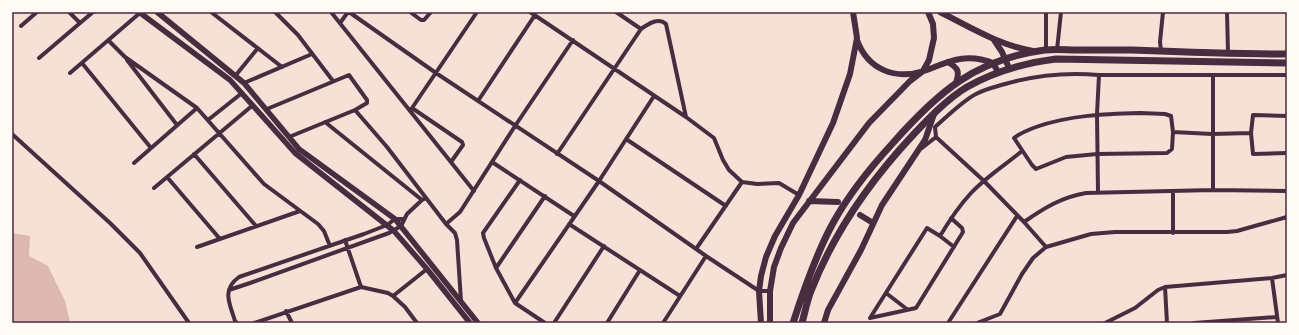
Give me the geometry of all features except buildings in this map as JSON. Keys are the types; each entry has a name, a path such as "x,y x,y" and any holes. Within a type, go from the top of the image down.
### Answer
{"highway":[{"path":"793,323 804,289 833,222 854,191 879,158 908,125 930,104 956,83 993,63 1022,54 1046,50 1287,54"},
{"path":"1259,54 1259,62"},
{"path":"802,323 810,293 825,258 862,196 901,148 934,114 966,88 1009,68 1056,59 1287,63"}],"main road":[{"path":"853,12 857,38 861,51 869,61 882,70 897,74 923,71 948,62 974,58 993,63 998,72"},
{"path":"770,323 770,291 774,267 781,248 794,223 809,201 869,123 910,81 923,71 929,60 934,38 933,24 928,12"},
{"path":"940,12 994,40 1021,49 1036,52"},
{"path":"761,323 759,291 766,257 775,236 799,195 835,116 850,74 857,38"},
{"path":"994,40 1009,68"},
{"path":"948,62 955,66 958,71 959,75 956,83"},
{"path":"824,323 828,310 861,250 873,223 893,188 925,140 934,114"},
{"path":"809,201 838,202"},
{"path":"860,215 873,223"}],"street":[{"path":"21,26 37,12"},
{"path":"69,12 80,23"},
{"path":"39,58 93,12"},
{"path":"70,73 141,12 230,80 295,153 394,231 427,269 470,323"},
{"path":"157,12 236,75 254,94 299,149 395,219 478,323"},
{"path":"211,12 282,67"},
{"path":"275,12 294,30 333,81"},
{"path":"331,12 411,110 474,191"},
{"path":"339,22 349,12 436,73 598,181 706,256 759,291 770,291"},
{"path":"410,12 421,20 424,20 431,12"},
{"path":"411,110 477,12"},
{"path":"530,12 686,117 716,141 723,160 729,170 742,182 756,184 779,183 799,195"},
{"path":"616,12 641,29"},
{"path":"954,12 954,19"},
{"path":"1046,12 1046,50"},
{"path":"1057,50 1061,12"},
{"path":"1161,51 1160,42 1163,12"},
{"path":"1228,12 1228,54"},
{"path":"478,100 535,15"},
{"path":"557,154 613,68 641,29 648,24 663,21 666,24 686,117"},
{"path":"446,224 460,212 515,126 573,40"},
{"path":"109,41 125,57 177,125"},
{"path":"236,75 258,48"},
{"path":"244,83 312,54"},
{"path":"125,57 197,108 264,184 318,224 324,231 330,246"},
{"path":"82,63 151,148"},
{"path":"1046,247 984,181 936,137 935,127 975,94 990,88 1042,75 1082,73 1099,75 1287,75"},
{"path":"266,109 349,75 368,102 355,110 289,137"},
{"path":"1098,192 1097,114 1099,75"},
{"path":"1213,76 1213,190"},
{"path":"208,120 242,93"},
{"path":"248,100 254,94"},
{"path":"515,303 570,224 654,96"},
{"path":"154,188 252,105"},
{"path":"134,163 197,108"},
{"path":"355,110 388,148 424,199 455,233 457,240 461,302"},
{"path":"411,110 462,142 463,145 451,162"},
{"path":"1097,114 1165,114 1171,116 1172,132 1172,149 1167,153 1097,154 1066,157 1036,169 1014,138 1026,130 1046,123 1073,117 1097,114"},
{"path":"1287,116 1253,115 1251,133 1253,154 1287,153"},
{"path":"325,122 424,199"},
{"path":"1172,132 1212,134 1251,133"},
{"path":"12,134 110,223 140,253 189,323"},
{"path":"919,150 936,137"},
{"path":"626,139 726,206"},
{"path":"940,236 951,218 971,193 1022,151"},
{"path":"194,154 256,226"},
{"path":"492,162 574,216"},
{"path":"166,178 220,239"},
{"path":"520,180 483,233 496,268 515,303 544,323"},
{"path":"696,249 742,182"},
{"path":"1024,222 1043,208 1066,198 1081,194 1098,192 1213,190 1287,191"},
{"path":"1173,191 1173,233"},
{"path":"496,268 545,196"},
{"path":"228,290 394,231 401,226 404,219 424,199"},
{"path":"197,247 300,211"},
{"path":"948,323 1017,216"},
{"path":"977,323 1000,314 1022,274 1033,258 1046,247 1091,234 1115,232 1173,233 1237,231 1287,217"},
{"path":"951,218 963,231 954,246 917,307 870,318 927,228 954,246"},
{"path":"237,323 235,321 228,296 228,290 234,281 387,225 395,219 404,219"},
{"path":"570,224 680,296"},
{"path":"345,240 362,287"},
{"path":"554,323 604,246"},
{"path":"663,323 706,256"},
{"path":"393,296 427,269"},
{"path":"607,323 640,270"},
{"path":"1105,323 1135,308 1158,290 1165,287 1272,278 1287,275"},
{"path":"1272,278 1278,323"},
{"path":"254,323 286,311 362,287 388,293 393,296 418,323"},
{"path":"1165,287 1167,323"},
{"path":"886,293 908,310"},
{"path":"286,311 292,323"},
{"path":"1194,323 1276,317"}],"shaded area":[{"path":"12,233 30,236 29,256 48,266 65,301 70,322 73,323 12,323"}]}
